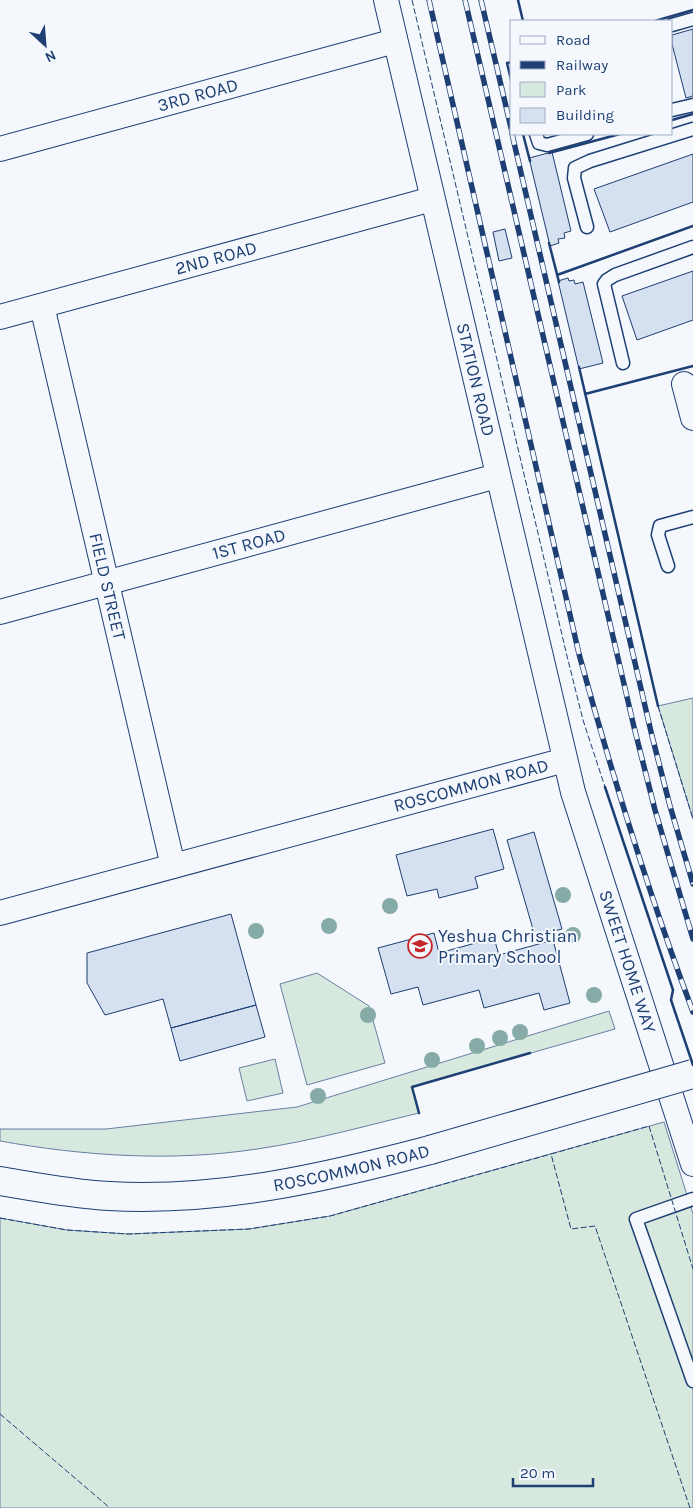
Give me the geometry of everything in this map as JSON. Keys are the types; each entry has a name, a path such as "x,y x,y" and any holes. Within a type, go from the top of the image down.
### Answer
{"street":[{"name":"STATION ROAD","path":"386,0 565,760"},
{"name":"3RD ROAD","path":"0,149 395,41"},
{"name":"2ND ROAD","path":"0,317 432,199"},
{"name":"FIELD STREET","path":"42,306 173,866"},
{"path":"684,384 693,418"},
{"name":"1ST ROAD","path":"0,612 497,476"},
{"name":"ROSCOMMON ROAD","path":"0,913 565,760"},
{"name":"SWEET HOME WAY","path":"565,760 576,801 693,1164"},
{"name":"ROSCOMMON ROAD","path":"0,1181 108,1196 162,1197 219,1194 301,1182 430,1150 693,1074"}],"lane":[{"path":"673,25 693,19"},
{"path":"673,110 693,105"},
{"path":"587,227 574,178 575,168 590,161 693,129"},
{"path":"536,135 539,143 547,145 583,135"},
{"path":"623,363 604,284 607,280 693,247"},
{"path":"668,566 658,535 660,526 693,516"},
{"path":"693,1199 636,1219 693,1381"}],"green space":[{"path":"693,698 693,819 658,706"},
{"path":"317,973 369,1006 385,1063 307,1085 280,984"},
{"path":"609,1011 615,1029 412,1087 419,1113 318,1138 278,1146 225,1153 160,1156 96,1154 0,1141 0,1129 106,1129 297,1107"},
{"path":"275,1059 283,1093 247,1101 239,1068"},
{"path":"664,1122 693,1214 693,1508 0,1508 0,1218 67,1230 128,1234 249,1229 330,1216"}],"building":[{"path":"693,29 693,96 686,98 673,48 673,35"},
{"path":"552,152 571,231 564,233 565,238 558,239 559,243 550,246 529,158"},
{"path":"693,154 693,202 610,232 594,189"},
{"path":"505,229 512,258 499,261 493,232"},
{"path":"693,271 693,320 637,340 622,296"},
{"path":"568,278 569,281 574,280 575,284 583,282 603,363 579,369 558,281"},
{"path":"493,829 504,869 475,877 478,888 439,898 437,889 407,896 396,855"},
{"path":"534,832 562,929 535,936 507,840"},
{"path":"231,914 256,1005 171,1028 163,999 105,1015 87,983 87,953"},
{"path":"434,933 439,953 494,938 499,955 553,940 570,1003 544,1010 539,993 484,1008 479,990 423,1005 418,987 391,994 378,948"},
{"path":"256,1005 265,1037 180,1061 171,1028"}],"railway":[{"path":"429,0 579,654 632,834 693,1012"},
{"path":"465,0 634,727 655,810 693,939"},
{"path":"481,0 510,123"},
{"path":"512,135 652,736 693,884"}],"fence":[{"path":"412,0 567,656 583,720 605,787"},
{"path":"658,706 693,819"},
{"path":"690,1508 595,1226 571,1229 551,1154 649,1126 693,1269"},
{"path":"0,1218 67,1230 128,1234 249,1229 330,1216 551,1154"},
{"path":"0,1414 110,1508"}],"wall":[{"path":"518,0 523,20"},
{"path":"658,20 693,10"},
{"path":"510,62 507,63 510,76"},
{"path":"673,120 693,114"},
{"path":"523,135 530,161"},
{"path":"549,153 616,135"},
{"path":"557,275 693,226"},
{"path":"549,243 559,282"},
{"path":"585,394 693,366"},
{"path":"579,367 658,706"},
{"path":"605,787 673,990 671,1000 693,1065"},
{"path":"419,1113 412,1087 530,1053"}],"place":[{"name":"Yeshua Christian Primary School","path":"420,946"}]}
